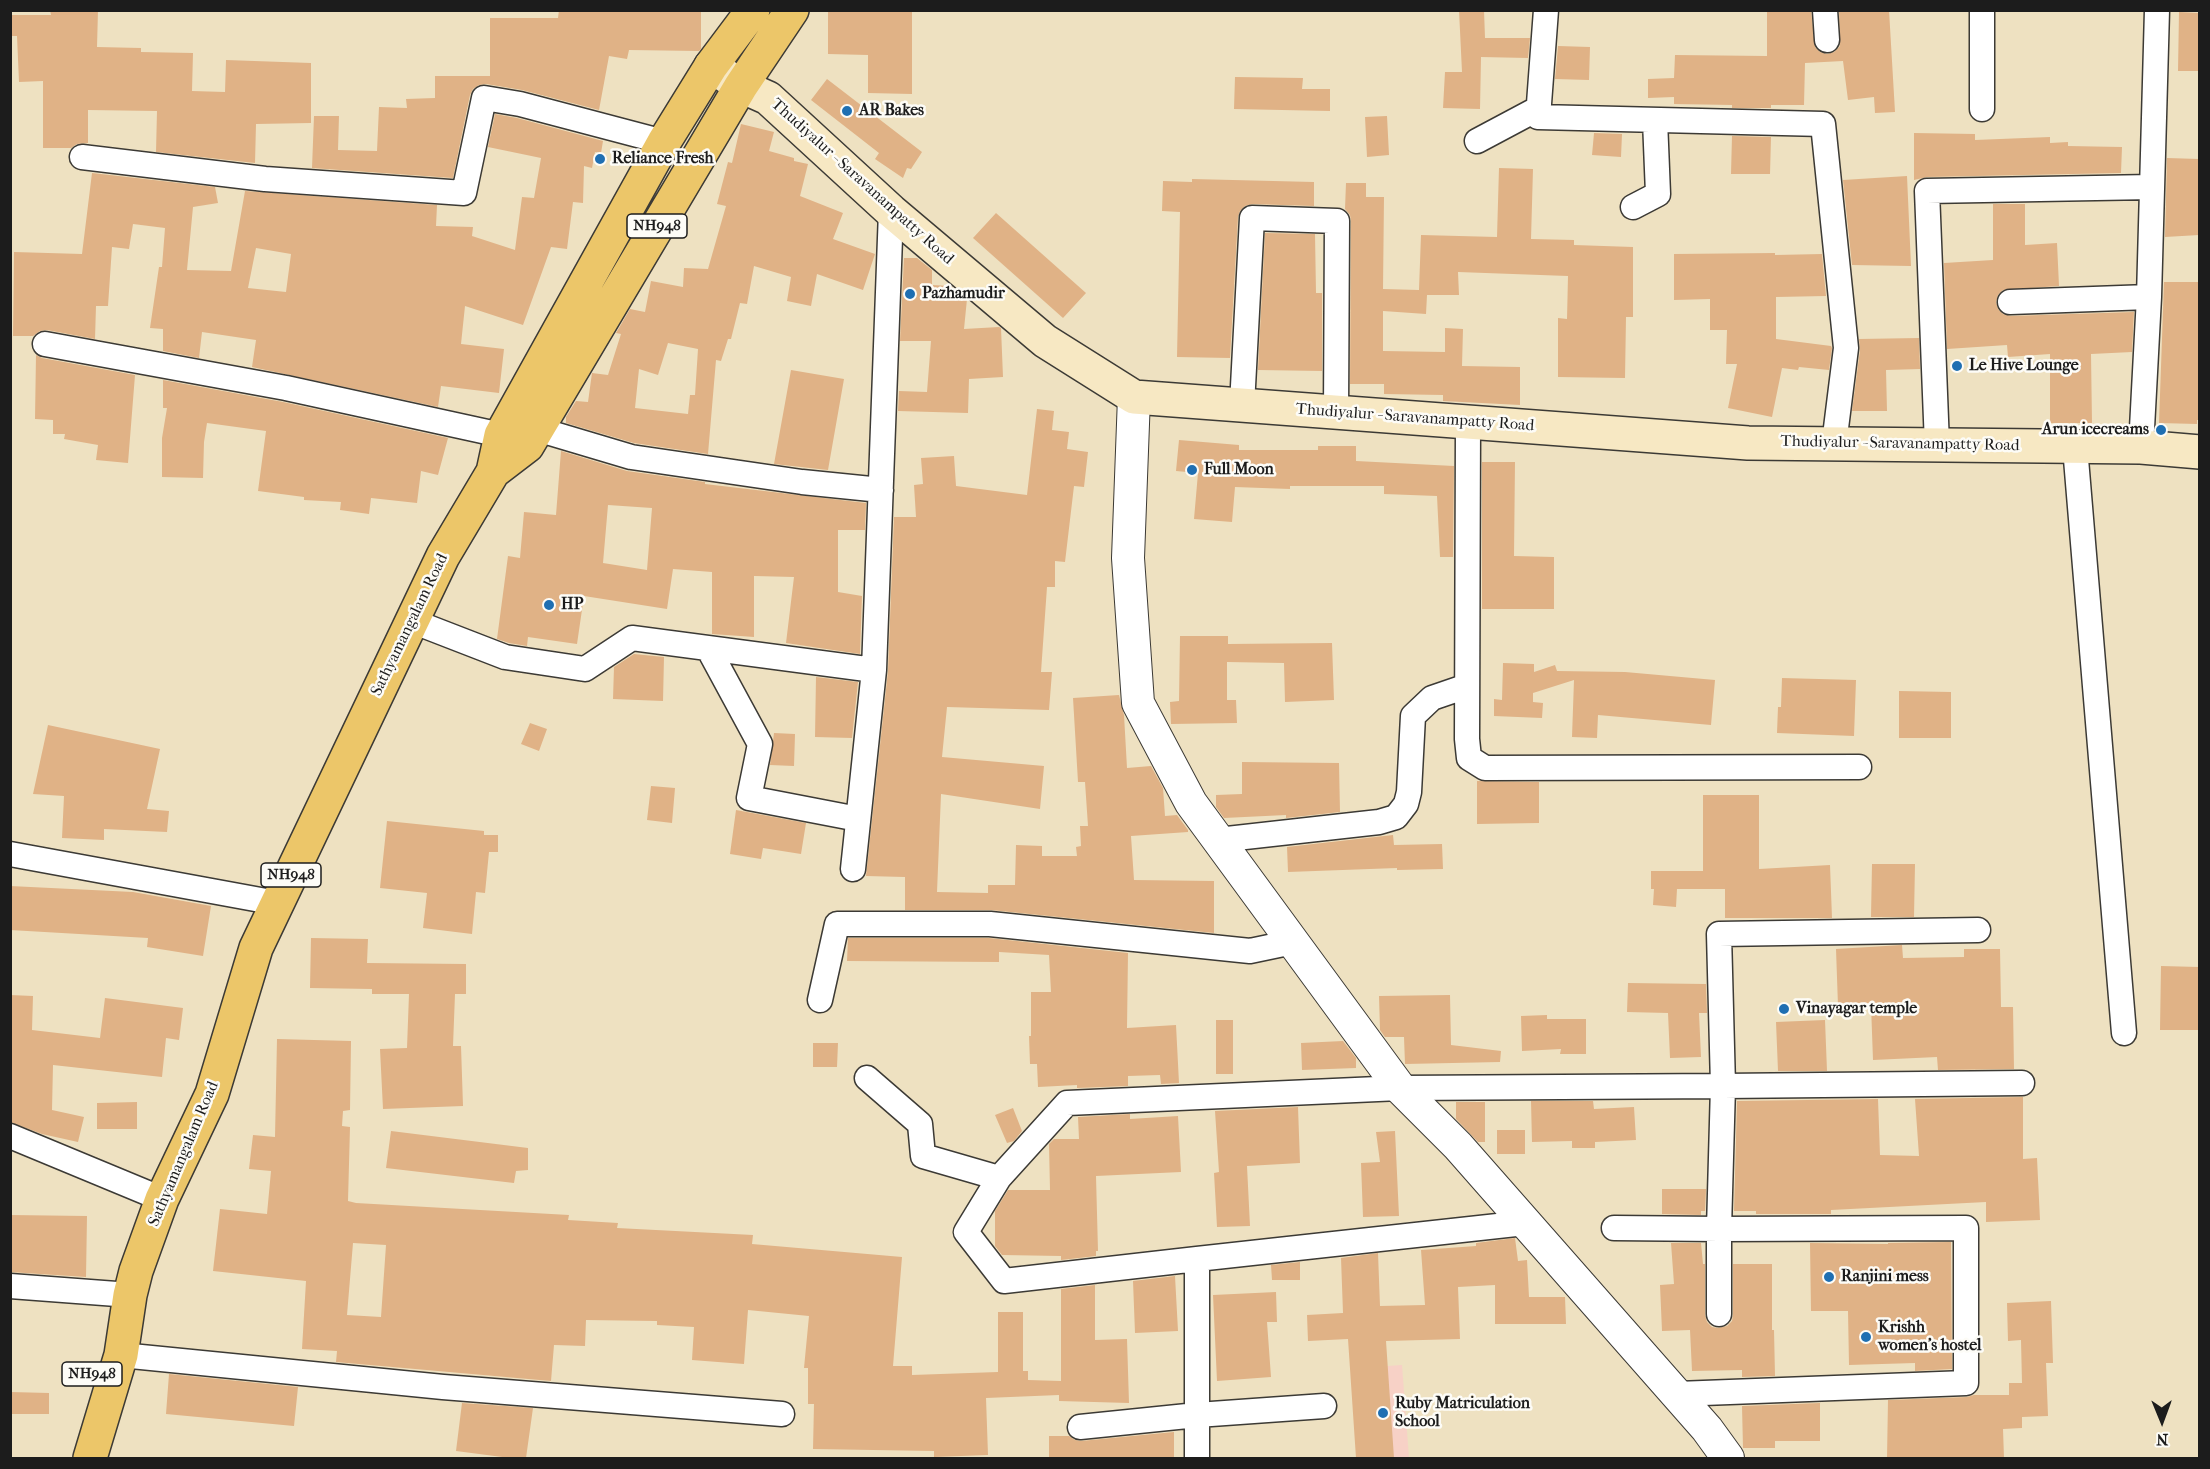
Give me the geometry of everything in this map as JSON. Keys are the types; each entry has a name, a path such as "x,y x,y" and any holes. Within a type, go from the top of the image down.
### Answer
{"highway":[{"name":"Sathyamangalam Road","path":"90,1458 121,1356 130,1295 162,1199 212,1094 256,948 443,556 493,472 522,437 741,86 792,10"},
{"name":"NH948","path":"522,437 664,142 711,66 752,11"},
{"name":"Sathyamangalam Road","path":"66,1458 99,1351 130,1295"}],"main road":[{"name":"Thudiyalur - Saravanampatty Road","path":"711,66 741,86 768,98 891,211 1045,341 1134,397 1748,442 2141,447 2199,452"}],"street":[{"path":"1546,10 1538,117 1823,124 1846,348 1834,444"},
{"path":"1826,10 1827,40"},
{"path":"1982,10 1982,109"},
{"path":"2141,447 2149,297 2157,10"},
{"path":"82,157 265,179 464,193 484,98 520,104 664,142"},
{"path":"1478,141 1539,108"},
{"path":"1633,207 1658,194 1655,120"},
{"path":"1937,445 1927,191 2152,187"},
{"path":"853,869 874,670 891,211"},
{"path":"1242,405 1252,218 1337,221 1336,413"},
{"path":"2010,302 2149,297"},
{"path":"45,344 286,388 522,437 632,457 802,482 881,490"},
{"path":"1134,397 1128,558 1138,703 1191,803 1400,1089 1458,1146 1677,1394 1728,1458"},
{"path":"1468,423 1467,739 1469,758 1485,768 1859,767"},
{"path":"2075,447 2124,1033"},
{"path":"412,621 505,657 585,669 632,638 874,670"},
{"path":"708,648 760,744 749,798 858,819"},
{"path":"1218,840 1379,822 1396,817 1406,804 1409,792 1413,716 1432,698 1467,686"},
{"path":"10,855 277,903"},
{"path":"819,1000 837,924 990,924 1250,951 1293,942"},
{"path":"1719,1314 1723,1086 1719,934 1978,930"},
{"path":"867,1078 920,1124 923,1156 999,1179"},
{"path":"1525,1223 1004,1281 966,1233 999,1179 1067,1103 1400,1089 2022,1083"},
{"path":"10,1136 162,1199"},
{"path":"1614,1228 1966,1228 1966,1383 1677,1394"},
{"path":"1197,1259 1197,1458"},
{"path":"10,1286 130,1295"},
{"path":"121,1356 443,1387 782,1414"},
{"path":"1080,1427 1197,1415 1324,1406"}],"shaded area":[{"name":"Ruby Matriculation School","path":"1402,1365 1409,1458 1364,1458 1357,1368"}],"building":[{"path":"50,10 98,10 97,47 141,48 141,52 193,53 192,91 225,92 226,60 311,63 311,123 256,124 255,163 156,152 157,111 88,110 88,143 77,144 71,148 43,148 43,81 19,82 17,36 10,36 10,15 51,15"},
{"path":"559,10 701,10 701,49 699,51 629,50 627,59 609,56 599,110 522,90 486,84 479,85 470,95 453,178 312,168 314,116 339,116 338,150 377,151 379,107 407,108 406,99 435,98 435,76 490,76 490,18 558,18"},
{"path":"828,10 912,10 912,94 868,93 868,55 828,54"},
{"path":"1459,10 1484,10 1485,38 1530,38 1528,58 1481,57 1480,109 1443,108 1445,72 1462,72"},
{"path":"1767,10 1811,10 1815,47 1827,54 1834,52 1840,46 1839,10 1889,10 1895,112 1875,113 1874,97 1848,100 1843,61 1805,63 1804,105 1732,108 1732,105 1674,104 1674,97 1648,98 1648,79 1674,78 1675,55 1767,56"},
{"path":"2179,12 2199,13 2199,71 2178,71"},
{"path":"1558,46 1590,47 1589,80 1555,79"},
{"path":"1235,77 1303,78 1302,89 1330,89 1330,111 1234,109"},
{"path":"827,79 922,152 911,169 907,168 903,178 875,159 879,153 811,100"},
{"path":"495,114 603,141 601,153 595,152 592,168 584,166 583,203 573,202 567,249 551,247 523,325 465,306 461,344 504,349 499,393 441,386 438,407 252,367 256,340 202,332 199,358 163,351 163,329 150,328 159,267 162,267 165,228 133,224 129,249 112,247 108,306 96,306 95,339 47,330 40,331 33,336 13,336 14,252 82,254 92,173 215,187 218,203 193,207 187,270 231,271 245,191 437,205 436,226 473,227 472,236 515,250 522,197 534,198 541,158 488,147","holes":["256,248 291,254 286,292 248,288"]},
{"path":"1387,116 1389,155 1367,157 1365,117"},
{"path":"741,124 774,132 769,151 808,164 800,196 843,213 833,239 875,254 863,290 817,274 811,306 787,301 791,277 754,266 747,304 740,303 731,339 728,339 721,361 716,360 708,454 634,443 566,423 566,417 576,401 588,402 592,373 608,375 621,334 616,333 630,309 645,312 651,281 683,287 684,268 708,269 726,206 717,204 728,162 732,163","holes":["668,343 698,349 695,395 690,395 688,414 635,408 639,369 658,375"]},
{"path":"1594,133 1622,134 1621,157 1592,155"},
{"path":"1914,133 1975,134 1975,140 2050,137 2050,143 2068,142 2068,146 2122,147 2121,173 1927,177 1914,180"},
{"path":"1732,136 1771,137 1770,174 1731,174"},
{"path":"2167,158 2199,159 2199,235 2165,237"},
{"path":"1499,168 1533,169 1531,239 1574,240 1574,245 1633,247 1633,317 1626,317 1625,378 1558,377 1558,318 1567,319 1568,276 1458,272 1459,295 1427,295 1426,314 1383,311 1383,351 1445,352 1445,328 1463,329 1462,366 1520,367 1520,405 1443,401 1443,395 1384,394 1384,384 1350,384 1351,221 1345,209 1346,183 1366,183 1366,197 1384,197 1383,289 1419,290 1421,235 1497,237"},
{"path":"1907,176 1911,266 1852,265 1843,180"},
{"path":"1192,179 1314,182 1314,206 1252,204 1240,211 1230,358 1177,357 1180,212 1162,211 1163,181 1192,182"},
{"path":"1993,204 2025,204 2025,245 2057,243 2059,286 2003,290 1996,302 2003,314 2011,316 2134,312 2132,352 2091,354 2092,423 2050,423 2050,354 2008,357 2007,345 1947,349 1944,263 1993,260"},
{"path":"996,213 1086,293 1063,318 973,238"},
{"path":"1265,233 1315,234 1316,293 1322,293 1322,371 1258,370"},
{"path":"1775,253 1775,255 1822,254 1826,296 1776,297 1776,339 1831,346 1832,348 1829,370 1782,368 1772,417 1728,408 1737,364 1726,364 1727,330 1710,330 1710,299 1674,300 1674,254"},
{"path":"904,258 917,258 932,270 932,285 951,286 967,299 964,329 1001,328 1003,377 969,379 968,413 898,411 899,391 927,392 931,341 900,341"},
{"path":"2164,282 2199,282 2199,420 2197,424 2159,423"},
{"path":"1919,338 1920,369 1886,370 1887,411 1852,411 1860,350 1859,339"},
{"path":"36,355 135,375 128,463 96,460 98,445 64,439 65,434 53,434 53,420 35,419"},
{"path":"791,370 844,379 828,470 774,464"},
{"path":"163,380 283,402 448,438 438,475 421,471 417,503 371,498 369,514 340,510 341,502 304,500 304,497 258,491 266,431 207,423 203,478 162,477 162,438 167,408 163,408"},
{"path":"1037,409 1054,411 1052,430 1069,432 1067,449 1088,452 1084,487 1074,486 1065,562 1055,561 1055,587 1047,587 1041,672 1052,672 1049,710 947,707 942,757 1044,766 1040,809 941,794 937,892 988,893 988,885 1015,885 1016,845 1042,846 1042,856 1077,856 1076,847 1081,846 1080,826 1088,826 1085,782 1078,782 1073,698 1119,695 1124,715 1127,768 1151,766 1163,788 1165,816 1177,815 1188,830 1188,832 1131,836 1134,880 1214,881 1214,933 991,910 905,910 905,877 866,876 888,671 894,517 916,517 914,485 923,484 921,458 954,456 956,486 1027,495"},
{"path":"1179,440 1239,445 1239,450 1318,450 1318,446 1356,446 1356,461 1454,466 1453,557 1440,557 1437,496 1384,494 1384,486 1290,486 1290,489 1235,487 1232,522 1194,519 1198,473 1176,471"},
{"path":"561,451 627,471 705,482 705,484 866,503 865,530 838,530 838,592 862,596 860,654 786,643 794,577 754,576 754,637 712,634 712,572 673,569 667,609 584,596 577,644 528,637 527,646 497,639 508,556 520,558 524,512 556,515","holes":["608,505 652,508 647,570 603,563"]},
{"path":"1482,462 1515,462 1514,556 1554,557 1554,609 1482,609"},
{"path":"1180,636 1228,636 1228,644 1332,643 1334,700 1285,702 1284,663 1227,662 1227,700 1236,700 1237,723 1171,724 1170,702 1179,701"},
{"path":"634,654 664,657 663,701 613,699 614,667"},
{"path":"1503,663 1534,664 1534,672 1555,665 1557,671 1625,672 1715,680 1711,725 1598,715 1597,738 1572,737 1574,680 1533,693 1533,702 1543,703 1542,718 1494,716 1494,699 1502,700"},
{"path":"816,677 858,682 852,738 815,737"},
{"path":"1782,678 1856,680 1854,736 1777,733"},
{"path":"1899,691 1951,692 1951,738 1899,738"},
{"path":"530,723 547,729 539,751 521,744"},
{"path":"48,725 160,749 147,809 169,811 167,832 104,829 104,840 62,838 64,796 33,794"},
{"path":"774,733 795,734 794,766 770,765"},
{"path":"1242,762 1339,763 1340,812 1286,818 1286,815 1224,818 1216,807 1216,795 1242,794"},
{"path":"1477,781 1539,782 1539,823 1477,824"},
{"path":"651,786 675,788 672,823 647,820"},
{"path":"1703,795 1759,795 1759,869 1830,865 1832,918 1725,918 1725,889 1677,889 1676,907 1653,905 1654,889 1651,889 1651,871 1703,871"},
{"path":"736,810 806,823 801,854 763,848 761,859 730,854"},
{"path":"387,821 484,831 484,835 498,835 498,852 489,852 485,893 476,892 472,934 423,928 427,893 380,888"},
{"path":"1393,835 1394,845 1442,844 1443,869 1397,870 1397,868 1288,872 1287,847"},
{"path":"1872,864 1915,864 1914,917 1871,917"},
{"path":"10,886 133,892 211,906 203,956 147,947 148,938 10,930"},
{"path":"311,938 368,939 367,963 466,964 466,994 455,994 453,1046 461,1046 463,1106 383,1109 380,1049 407,1048 409,994 372,994 372,989 310,988"},
{"path":"848,938 989,938 1128,953 1127,1028 1176,1025 1179,1083 1161,1084 1160,1075 1128,1076 1128,1086 1038,1087 1037,1064 1030,1064 1031,992 1051,992 1049,955 999,952 999,962 847,961"},
{"path":"1902,945 1903,958 1964,957 1964,949 2000,949 2001,1007 2013,1007 2014,1069 1938,1070 1937,1057 1873,1060 1871,1005 1838,1006 1836,949"},
{"path":"2161,966 2199,967 2199,1030 2160,1030"},
{"path":"1628,983 1706,984 1707,1013 1699,1013 1701,1057 1670,1058 1668,1013 1627,1012"},
{"path":"10,995 33,996 32,1030 100,1038 105,998 183,1008 179,1040 166,1038 162,1077 53,1065 52,1110 84,1117 78,1142 42,1134 10,1122"},
{"path":"1450,995 1451,1045 1501,1051 1500,1062 1405,1064 1404,1037 1385,1037 1380,1030 1379,996"},
{"path":"1547,1015 1547,1019 1586,1019 1586,1054 1560,1054 1561,1049 1522,1051 1521,1016"},
{"path":"1216,1020 1233,1020 1233,1074 1216,1074"},
{"path":"1825,1020 1827,1071 1778,1071 1776,1022"},
{"path":"277,1039 351,1041 350,1110 343,1111 342,1126 350,1127 348,1201 569,1215 568,1220 618,1223 617,1228 753,1235 752,1244 902,1257 893,1366 912,1366 912,1375 998,1372 998,1312 1023,1312 1023,1371 1028,1371 1028,1380 1061,1381 1061,1289 1095,1285 1095,1340 1127,1339 1129,1403 1059,1401 1059,1395 986,1398 988,1455 934,1457 934,1451 813,1449 814,1404 808,1404 808,1368 804,1368 809,1316 748,1310 744,1364 692,1360 694,1327 657,1325 657,1321 586,1320 585,1346 554,1345 551,1381 336,1362 337,1351 302,1349 306,1281 213,1271 220,1209 267,1214 271,1171 249,1169 253,1135 275,1137","holes":["353,1243 386,1245 381,1317 347,1315"]},
{"path":"1343,1041 1356,1058 1356,1068 1302,1070 1301,1043"},
{"path":"813,1043 838,1043 837,1067 813,1067"},
{"path":"2023,1097 2023,1159 2037,1158 2040,1220 1986,1222 1986,1202 1831,1210 1831,1214 1756,1214 1756,1211 1734,1211 1737,1101 1878,1099 1880,1155 1919,1156 1915,1099"},
{"path":"1531,1101 1593,1101 1594,1109 1634,1107 1636,1140 1595,1142 1595,1148 1572,1148 1572,1141 1532,1142"},
{"path":"137,1102 137,1129 97,1129 97,1103"},
{"path":"1456,1102 1485,1102 1485,1142 1478,1142 1456,1119"},
{"path":"1298,1107 1300,1163 1247,1166 1250,1226 1217,1227 1214,1173 1219,1172 1215,1111"},
{"path":"1013,1108 1022,1131 1014,1141 1007,1143 995,1115"},
{"path":"1130,1114 1130,1119 1178,1116 1181,1172 1096,1176 1098,1251 1096,1251 1096,1256 1061,1260 1061,1256 1002,1255 995,1246 995,1211 1008,1190 1050,1190 1049,1144 1054,1139 1079,1139 1078,1117"},
{"path":"1497,1130 1525,1130 1525,1154 1497,1154"},
{"path":"391,1131 528,1148 528,1170 516,1171 514,1183 386,1168"},
{"path":"1395,1131 1399,1216 1363,1217 1361,1163 1380,1162 1376,1132"},
{"path":"1662,1189 1706,1189 1705,1211 1701,1211 1701,1215 1662,1214"},
{"path":"10,1215 87,1216 86,1277 10,1272"},
{"path":"1515,1238 1518,1261 1527,1260 1529,1297 1565,1297 1566,1324 1495,1324 1495,1285 1458,1287 1460,1339 1386,1341 1394,1458 1356,1458 1348,1339 1308,1341 1307,1315 1343,1313 1341,1258 1378,1253 1380,1306 1425,1305 1421,1250 1476,1246 1476,1243"},
{"path":"1951,1242 1952,1369 1915,1371 1915,1363 1849,1365 1848,1311 1811,1311 1810,1243"},
{"path":"1671,1243 1701,1243 1703,1264 1705,1264 1705,1315 1712,1327 1727,1326 1732,1321 1733,1264 1772,1264 1775,1376 1742,1377 1742,1370 1692,1371 1690,1330 1662,1331 1660,1285 1674,1284"},
{"path":"1300,1262 1300,1280 1272,1280 1271,1265"},
{"path":"1175,1276 1178,1331 1135,1333 1133,1281"},
{"path":"1276,1292 1277,1322 1267,1322 1271,1377 1217,1381 1213,1295"},
{"path":"2051,1301 2053,1363 2046,1363 2048,1416 2022,1417 2022,1428 2003,1429 2004,1458 1887,1458 1888,1400 2009,1395 2009,1383 2022,1383 2021,1340 2008,1341 2007,1303"},
{"path":"169,1374 298,1387 294,1426 166,1414"},
{"path":"10,1392 49,1393 49,1414 10,1414"},
{"path":"462,1403 533,1408 526,1458 456,1451"},
{"path":"1820,1403 1820,1441 1775,1441 1775,1448 1743,1448 1742,1406"},
{"path":"1174,1432 1174,1458 1049,1458 1049,1436 1069,1436 1081,1441"}],"place":[{"name":"AR Bakes","path":"847,111"},
{"name":"Reliance Fresh","path":"600,159"},
{"name":"Pazhamudir","path":"910,294"},
{"name":"Le Hive Lounge","path":"1957,366"},
{"name":"Arun icecreams","path":"2161,430"},
{"name":"Full Moon","path":"1192,470"},
{"name":"HP","path":"549,605"},
{"name":"Vinayagar temple","path":"1784,1009"},
{"name":"Ranjini mess","path":"1829,1277"},
{"name":"Krishh women's hostel","path":"1866,1337"},
{"name":"Ruby Matriculation School","path":"1383,1413"}]}
